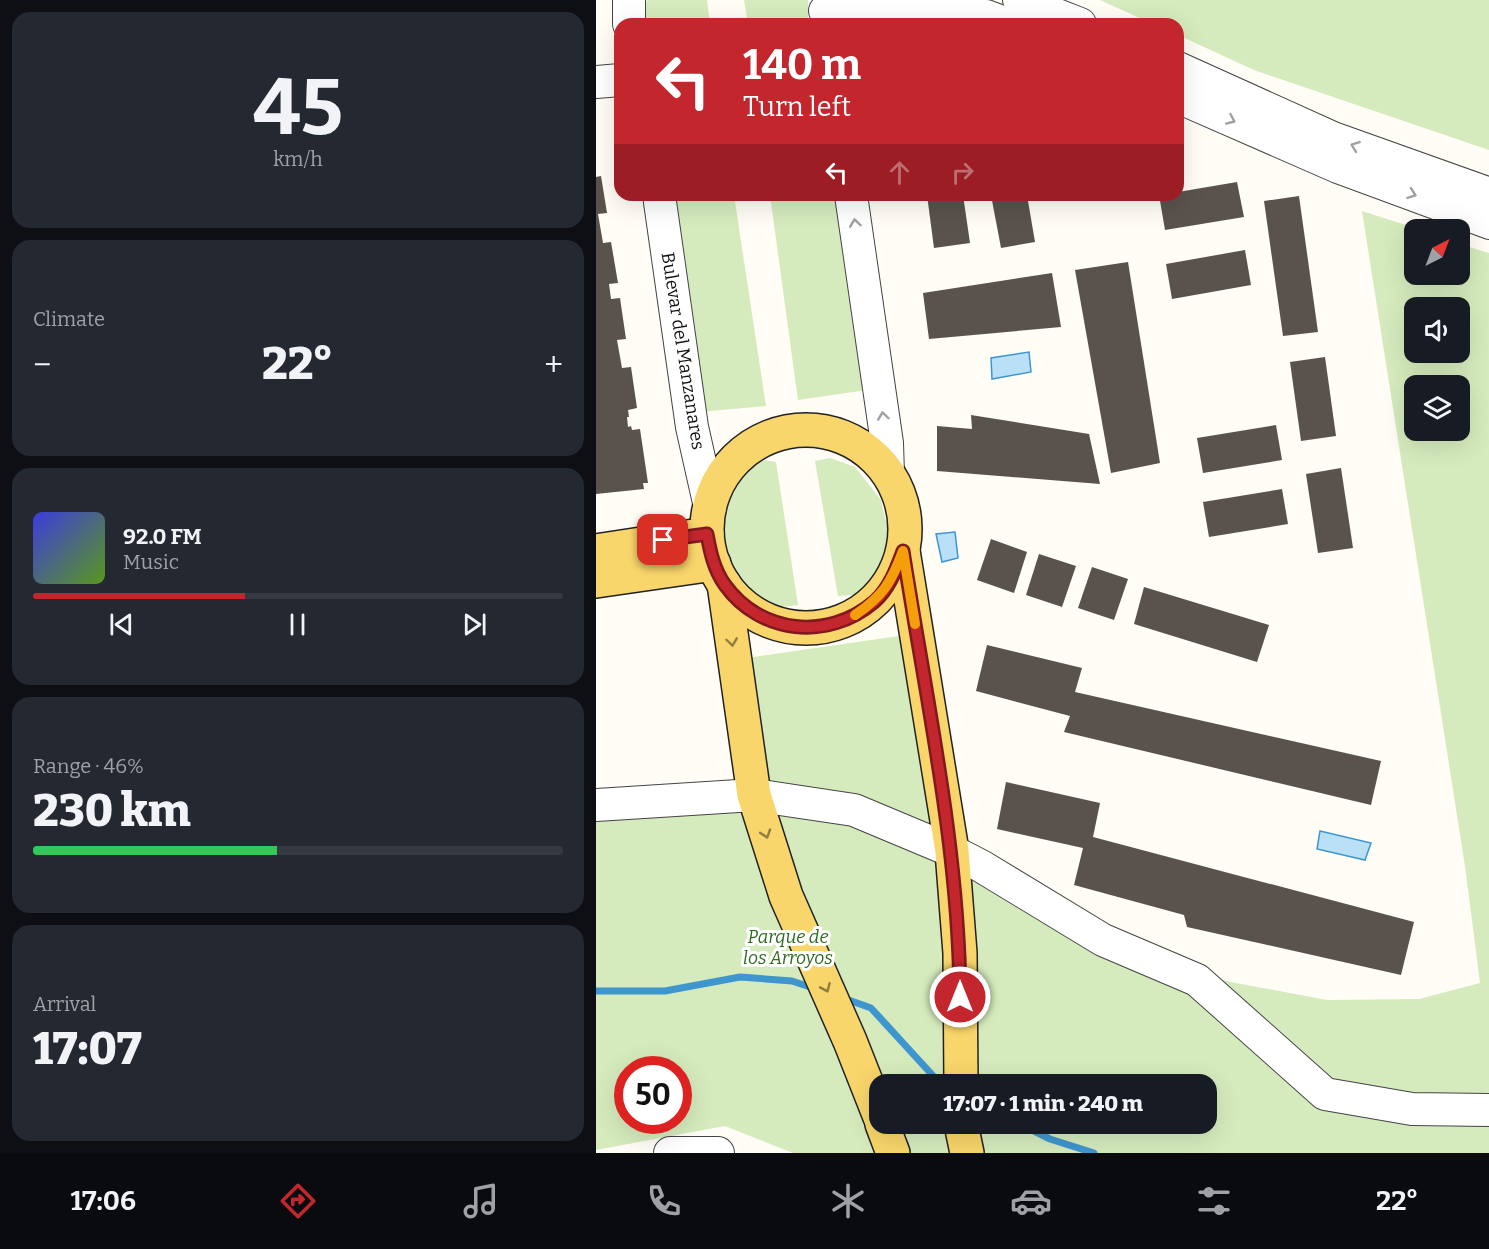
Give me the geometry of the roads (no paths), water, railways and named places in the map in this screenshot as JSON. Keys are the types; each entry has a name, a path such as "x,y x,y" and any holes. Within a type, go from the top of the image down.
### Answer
{"main road":[{"path":"903,551 893,579 875,601 852,618 825,627 796,628 768,621 743,606 714,547 718,484 731,465 758,443 791,432 815,431 838,436 873,456 888,474 900,498 905,524 903,551 952,851 960,953 961,1074"},
{"path":"596,551 714,547"},
{"path":"596,582 714,547"},
{"name":"Bulevar del Manzanares","path":"714,547 754,795 786,896 869,1090"},
{"path":"886,1134 893,1153"},
{"path":"964,1134 967,1153"}],"street":[{"path":"629,0 629,18"},
{"path":"1019,0 1065,18"},
{"path":"824,12 916,5 991,18"},
{"path":"1184,71 1289,132 1338,167 1490,223"},
{"path":"596,82 614,80"},
{"path":"1184,98 1289,132 1333,138 1490,194"},
{"name":"Bulevar del Manzanares","path":"660,201 692,427 714,547"},
{"path":"852,201 887,443 888,474"},
{"path":"596,805 754,795 854,810 952,851 981,866 1103,940 1197,980 1325,1094 1412,1109 1490,1110"},
{"path":"670,1153 718,1153"}],"water":[{"path":"1029,352 1031,372 992,379 991,358"},
{"path":"955,532 958,558 942,562 936,534"},
{"path":"1320,831 1371,843 1365,860 1317,849"}],"waterway":[{"path":"596,991 665,991 740,977 792,981 816,989"},
{"path":"843,998 871,1008 931,1074"},
{"path":"1040,1134 1094,1153"}],"park label":[{"name":"Parque de los Arroyos","path":"788,947"}]}
